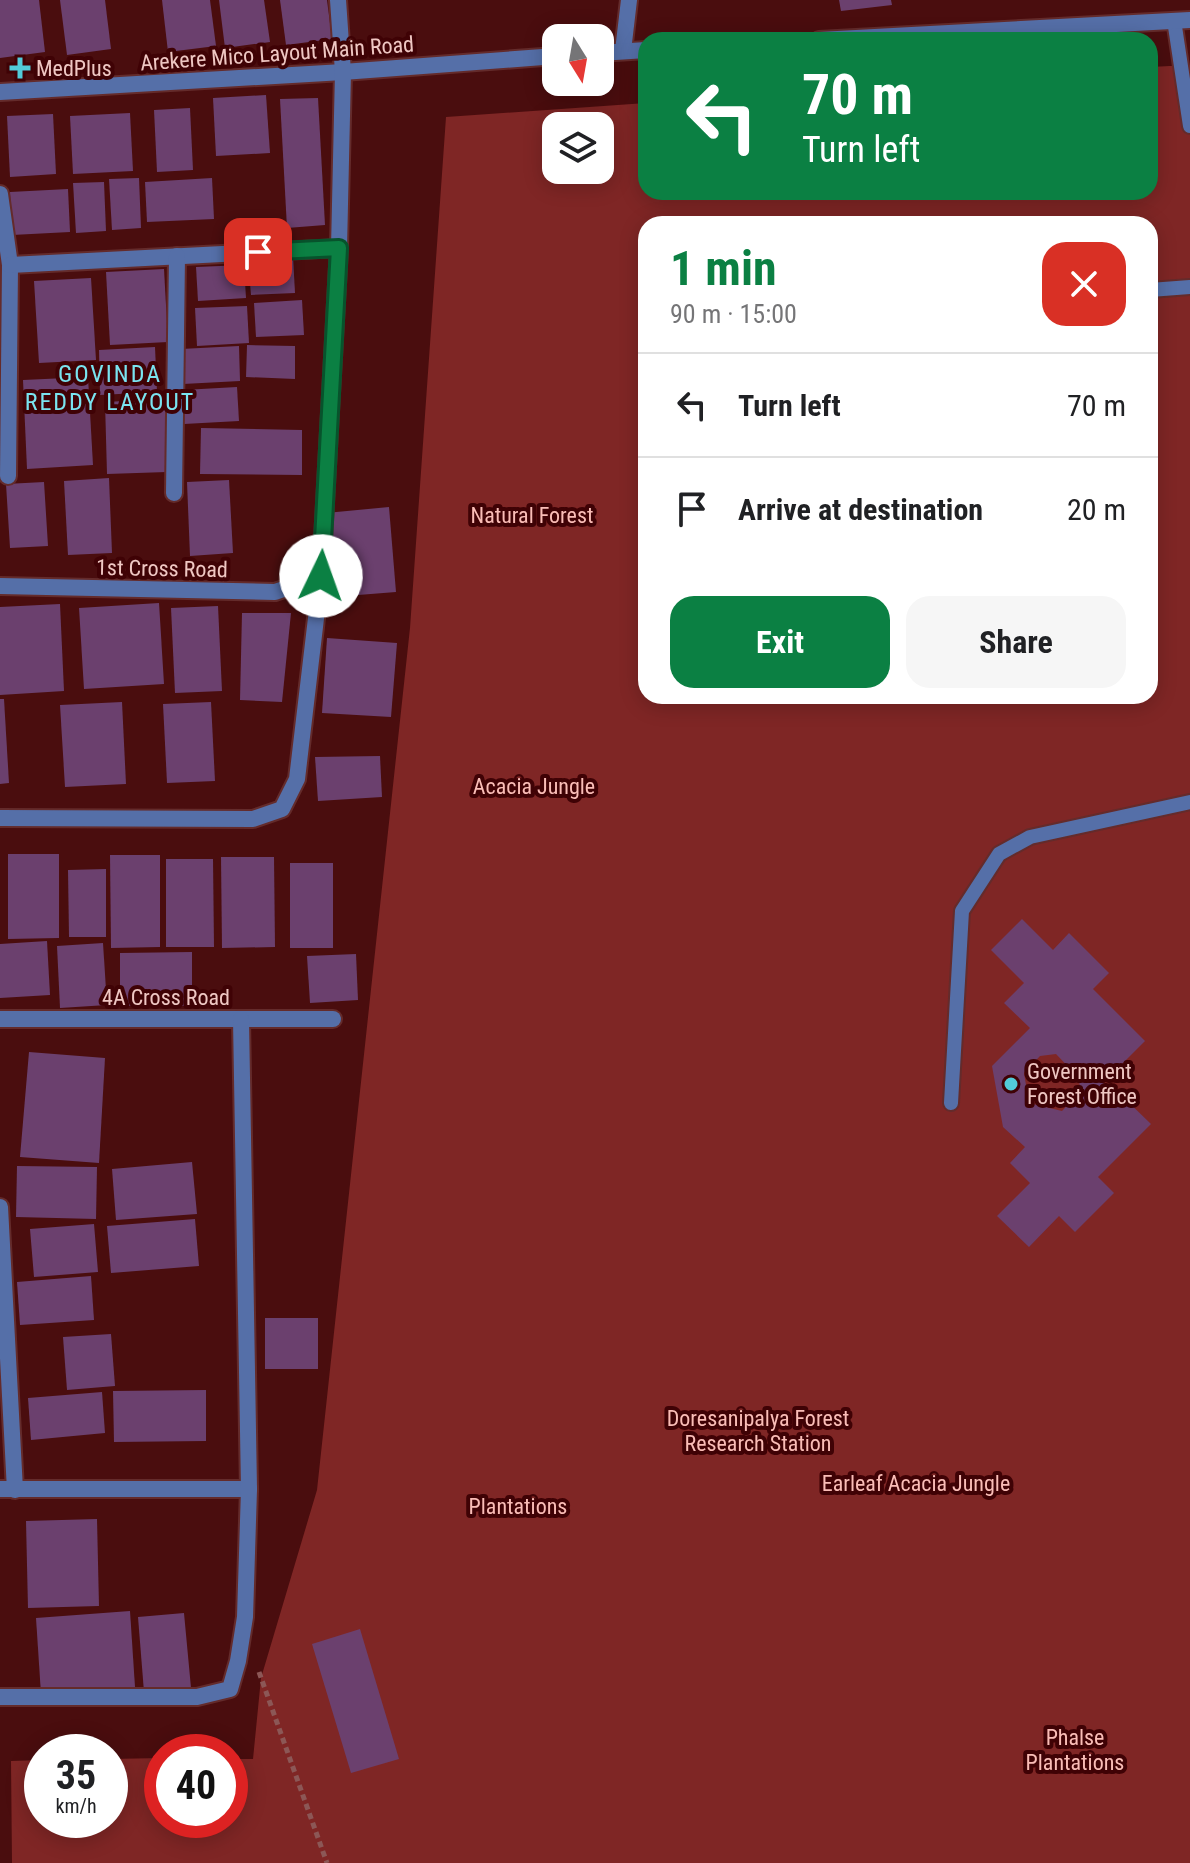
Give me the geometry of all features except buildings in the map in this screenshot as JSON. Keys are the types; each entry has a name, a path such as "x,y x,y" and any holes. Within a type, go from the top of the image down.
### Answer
{"street":[{"path":"0,818 253,819 282,809 297,779 321,576 339,248 343,72 338,0"},
{"path":"623,51 629,0"},
{"path":"964,32 1182,20"},
{"path":"614,52 638,50"},
{"name":"Arekere Mico Layout Main Road","path":"0,92 542,57"},
{"path":"0,194 10,265 8,476"},
{"path":"10,265 339,248"},
{"path":"174,493 177,256"},
{"name":"1st Cross Road","path":"0,586 275,592 321,576"},
{"name":"4A Cross Road","path":"0,1019 333,1019"},
{"path":"0,1697 197,1697 230,1689 245,1617 249,1489 241,1019"},
{"path":"0,1207 7,1489 249,1489"}],"lane":[{"path":"1182,20 1190,126"},
{"path":"1158,289 1190,287"},
{"path":"951,1103 962,911 999,854 1030,837 1190,802"}],"path":[{"path":"257,1663 327,1863"}],"green space":[{"name":"Doresanipalya Forest Research Station","path":"1190,65 1190,1863 12,1863 11,1761 24,1761 24,1838 128,1838 128,1759 144,1758 144,1838 248,1838 248,1759 253,1759 261,1678 317,1490 410,628 446,117 638,104 638,200 1158,200 1158,67"}],"place":[{"name":"MedPlus","path":"20,68"},
{"name":"Government Forest Office","path":"1011,1084"}],"district":[{"name":"GOVINDA REDDY LAYOUT","path":"110,388"}],"route":[{"path":"258,252 339,248 321,576"}],"park label":[{"name":"Natural Forest","path":"532,515"},
{"name":"Acacia Jungle","path":"534,786"},
{"name":"Earleaf Acacia Jungle","path":"916,1483"},
{"name":"Plantations","path":"518,1506"},
{"name":"Phalse Plantations","path":"1075,1750"}]}
